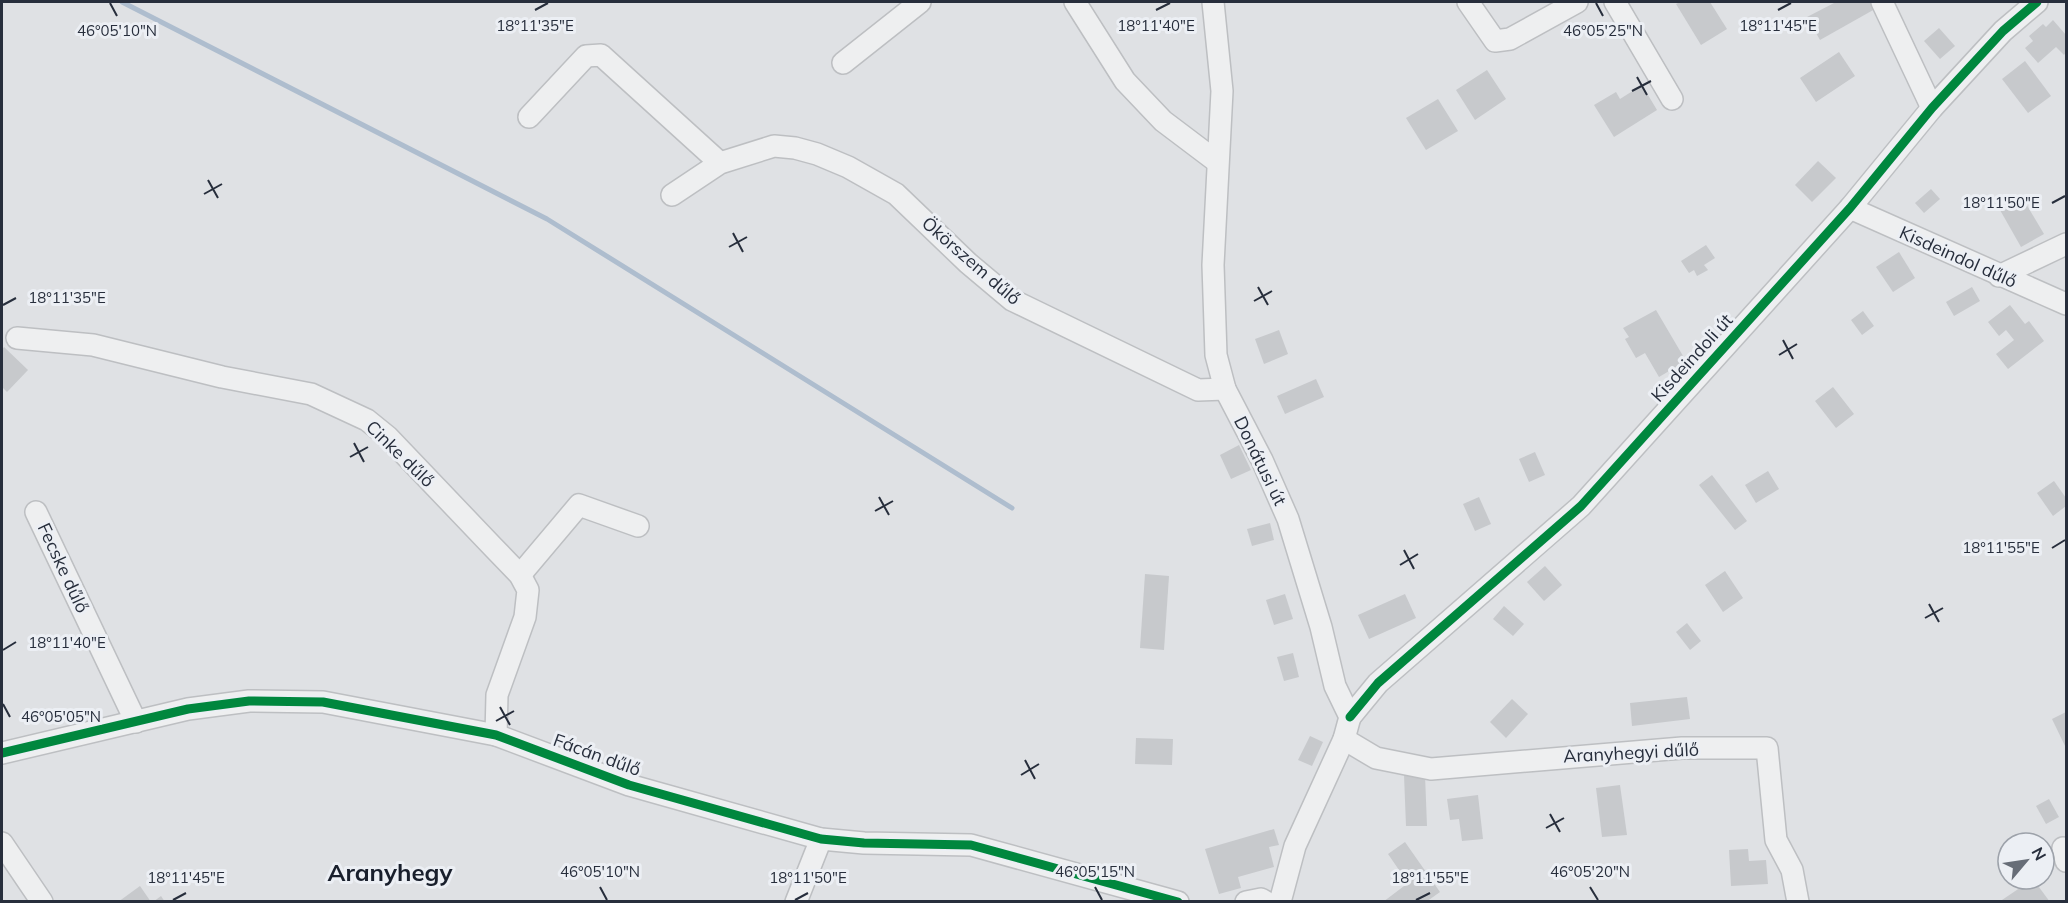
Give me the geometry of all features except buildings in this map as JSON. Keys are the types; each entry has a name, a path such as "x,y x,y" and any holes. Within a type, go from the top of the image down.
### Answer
{"street":[{"path":"843,63 920,2"},
{"path":"1075,2 1125,81 1163,121 1216,162"},
{"name":"Donátusi út","path":"1214,2 1222,91 1216,162 1213,315 1216,355 1225,389 1262,460 1288,519 1321,627 1335,686 1350,717"},
{"path":"1468,2 1495,41 1510,39 1577,2"},
{"path":"1615,2 1672,99"},
{"path":"1882,2 1932,108"},
{"name":"Kisdeindoli út","path":"1350,717 1378,683 1581,506 1850,208 1932,108 2003,31 2037,2"},
{"path":"530,117 586,56 601,55 720,163"},
{"name":"Ökörszem dűlő","path":"672,195 720,163 774,146 795,148 848,167 897,194 968,263 1012,300 1198,390 1225,389"},
{"name":"Kisdeindol dűlő","path":"1850,208 1999,276 2067,304"},
{"path":"1999,276 2067,244"},
{"name":"Cinke dűlő","path":"17,338 102,347 222,377 311,394 339,406 367,420 388,437 520,576"},
{"path":"496,735 497,694 525,617 528,590 520,576 579,505 638,526"},
{"name":"Fecske dűlő","path":"36,512 136,722"},
{"name":"Fácán dűlő","path":"2,753 136,722 228,704 291,699 372,710 496,735 629,785 821,839 864,843 971,845 1178,902"},
{"path":"1280,902 1295,846 1344,739 1350,717"},
{"name":"Aranyhegyi dűlő","path":"1344,739 1376,758 1431,770 1682,748 1767,748 1776,840 1792,870 1798,902"},
{"path":"796,902 821,839"},
{"path":"2,843 42,902"},
{"path":"1246,902 1261,899 1266,902"}],"waterway":[{"path":"122,2 547,219 1012,508"}],"cycle path":[{"path":"1350,717 1378,683 1581,506 1850,208 1932,108 2003,31 2037,2"},
{"path":"2,753 188,709 249,701 323,702 496,735 629,785 821,839 864,843 971,845 1178,902"}],"district":[{"name":"Aranyhegy","path":"390,873"}]}
